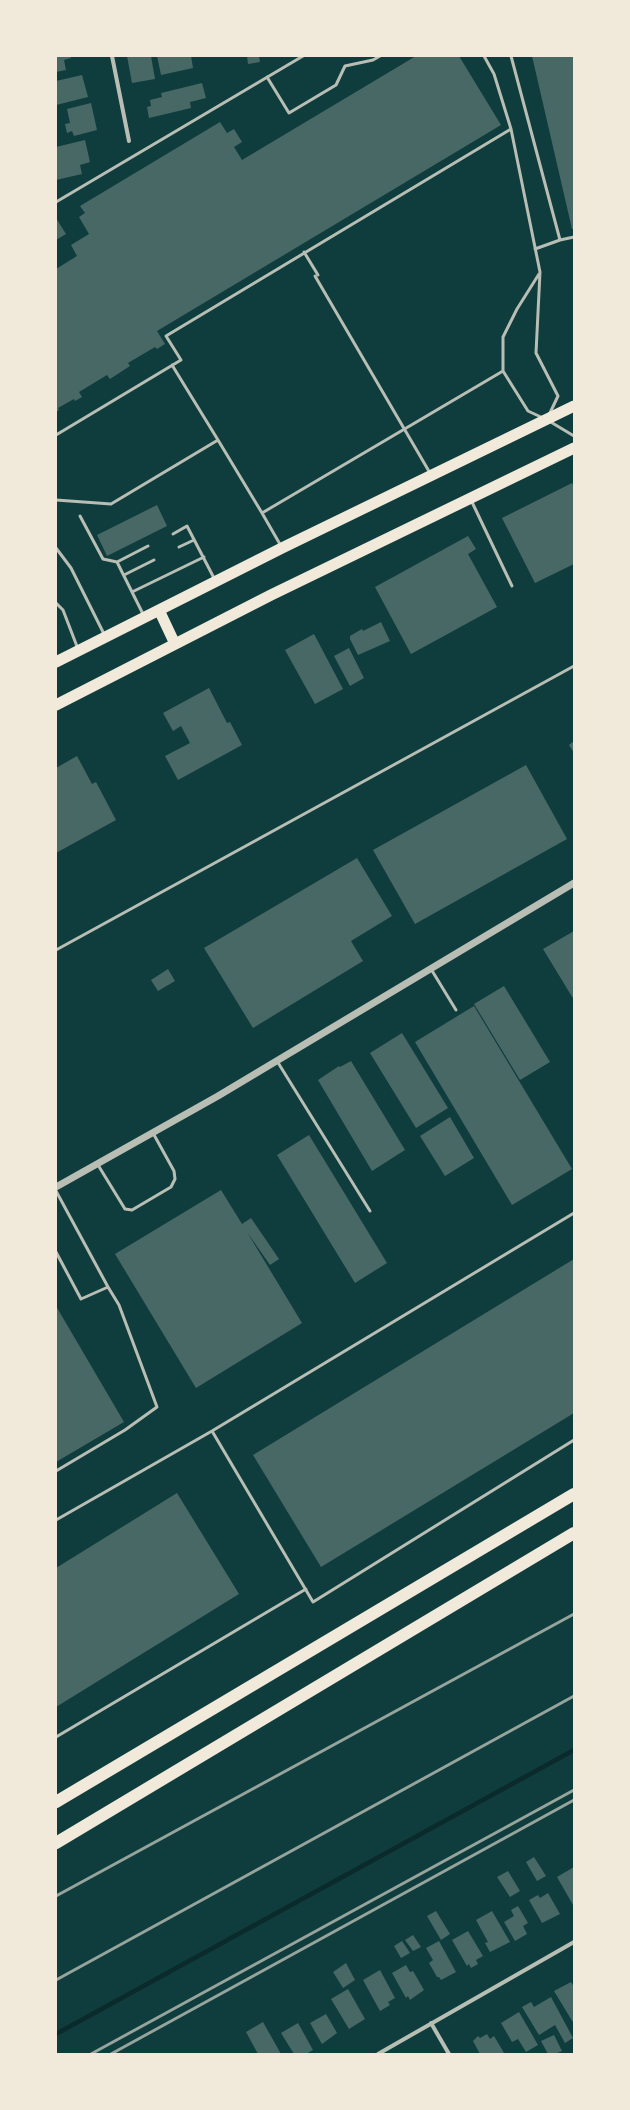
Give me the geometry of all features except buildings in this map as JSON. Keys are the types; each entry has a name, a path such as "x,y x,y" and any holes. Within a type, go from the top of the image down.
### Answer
{"highway":[{"path":"56,662 282,548 574,406"},
{"path":"56,705 271,595 574,448"},
{"path":"159,610 176,644"},
{"path":"56,1802 574,1494"},
{"path":"56,1843 574,1533"}],"street":[{"path":"112,56 129,141"},
{"path":"56,1187 277,1061 574,883"},
{"path":"378,2054 574,1942"},
{"path":"431,2023 449,2054"}],"lane":[{"path":"56,202 303,56"},
{"path":"267,77 289,113 336,85 345,66 373,60 380,56"},
{"path":"484,56 494,74 511,129 540,272 536,353 558,396 547,420"},
{"path":"511,56 560,240"},
{"path":"56,435 181,360 166,336 511,129"},
{"path":"535,249 560,240 574,237"},
{"path":"304,252 316,276 431,475"},
{"path":"540,272 517,309 503,337 503,372 528,411 574,436"},
{"path":"172,365 282,548"},
{"path":"262,513 503,372"},
{"path":"56,500 111,504 218,440"},
{"path":"471,498 512,586"},
{"path":"80,516 103,559 117,562 148,546"},
{"path":"173,534 187,526 216,581"},
{"path":"180,547 194,540"},
{"path":"56,548 71,568 106,637"},
{"path":"132,592 204,557"},
{"path":"124,575 154,560"},
{"path":"117,562 144,617"},
{"path":"56,603 63,610 78,651"},
{"path":"56,950 574,666"},
{"path":"431,969 456,1010"},
{"path":"277,1061 370,1211"},
{"path":"97,1163 125,1209 132,1210 172,1187 175,1179 174,1171 152,1132"},
{"path":"56,1191 119,1305 157,1407 125,1430 56,1470"},
{"path":"56,1520 212,1431 574,1213"},
{"path":"56,1252 81,1299 108,1287"},
{"path":"212,1431 313,1602 574,1440"},
{"path":"56,1737 306,1589"}],"waterway":[{"path":"56,2034 574,1750"}],"railway":[{"path":"56,1896 574,1614"},
{"path":"56,1980 574,1696"},
{"path":"91,2054 574,1790"},
{"path":"111,2054 574,1800"}]}
